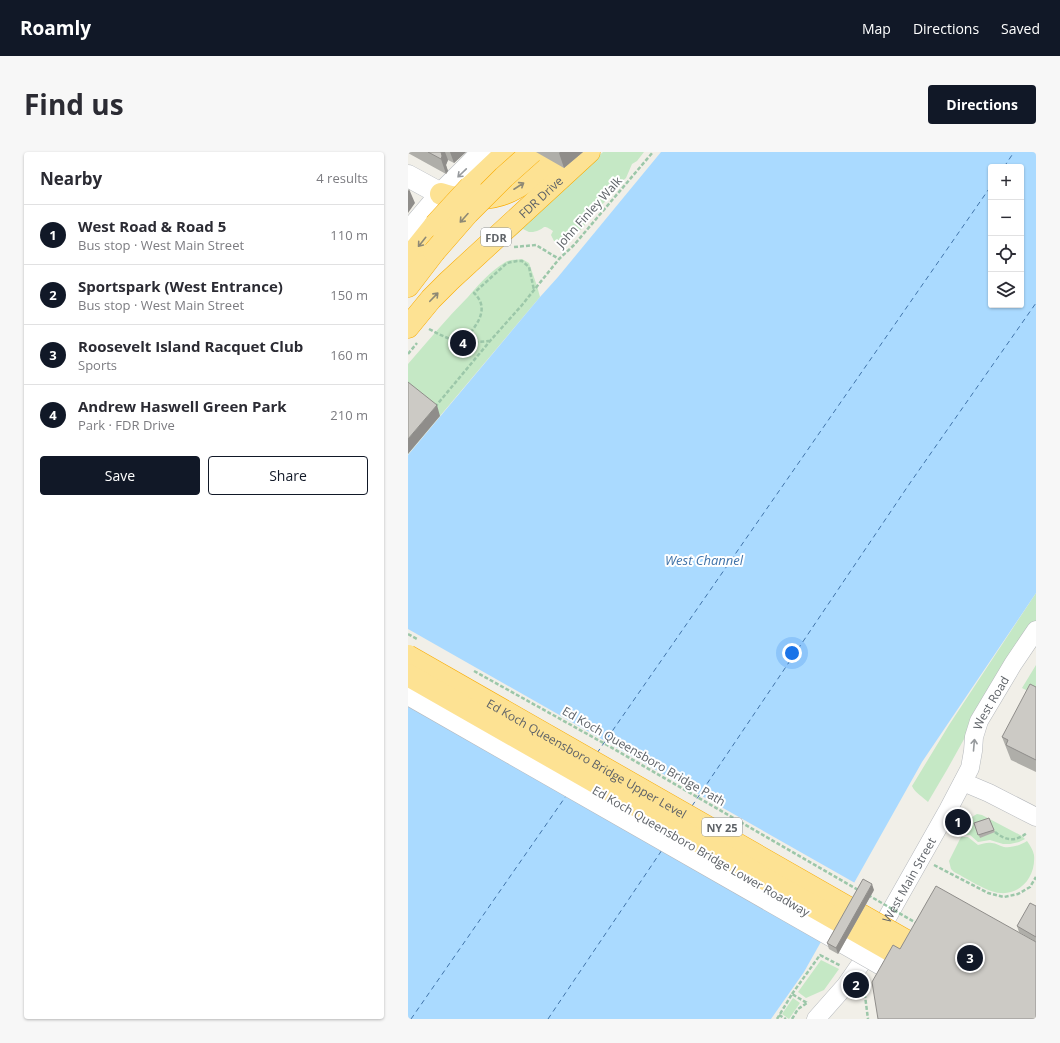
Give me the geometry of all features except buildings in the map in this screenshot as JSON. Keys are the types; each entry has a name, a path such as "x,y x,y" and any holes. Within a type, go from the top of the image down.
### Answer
{"highway":[{"path":"408,259 435,225 470,187 507,152"},
{"name":"FDR Drive","path":"420,332 431,299 590,152"},
{"path":"441,194 452,198 472,198 490,197 514,190 527,181 542,156"},
{"path":"408,286 434,252 504,177 542,156"},
{"name":"NY 25","path":"413,648 936,973"},
{"name":"Ed Koch Queensboro Bridge Upper Level","path":"408,675 936,973"},
{"name":"Ed Koch Queensboro Bridge Lower Roadway","path":"408,684 936,973"}],"street":[{"path":"408,233 441,194 483,152"},
{"path":"408,176 441,194"},
{"name":"West Road","path":"963,782 970,768 974,737 979,721 1036,630"},
{"path":"408,696 936,973"},
{"path":"963,782 989,793 1036,817"},
{"name":"West Main Street","path":"816,1019 842,991 862,962 963,782"}],"path":[{"name":"John Finley Walk","path":"509,248 536,245 559,259 574,246 653,152"},
{"path":"433,410 559,259"},
{"path":"463,342 480,321 481,307 479,300 474,293 507,263 522,261 529,267 534,290"},
{"path":"408,354 420,332 434,323"},
{"path":"420,332 463,342 474,343 490,341"},
{"path":"408,634 413,648"},
{"name":"Ed Koch Queensboro Bridge Path","path":"470,669 614,749 918,924"},
{"path":"995,832 1001,837 1014,840 1021,838 1027,833"},
{"path":"932,863 988,893 1004,897 1018,894 1030,887 1036,876"},
{"path":"777,1019 792,994 820,955 845,967"},
{"path":"863,983 868,1019"},
{"path":"792,994 807,1003"},
{"path":"792,1019 798,1009 813,1000"},
{"path":"779,1015 786,1019"}],"green space":[{"path":"603,152 644,152 637,161 632,164 626,178 619,184 611,196 590,216 583,228 568,239 560,242 554,241 551,235 553,231 545,227 533,232 523,229 510,239 510,236"},
{"path":"522,259 529,263 540,297 408,454 408,364 480,283 499,266 506,262 510,260"},
{"path":"1036,593 1036,621 998,678 928,802 917,793 912,786 949,725"},
{"path":"1036,665 1036,695 1022,688"},
{"path":"977,814 982,815 1025,839 1019,842 1003,844 990,840 978,842 970,835 962,835 970,820"},
{"path":"961,837 968,837 978,845 995,843 1004,847 1016,846 1027,841 1034,855 1034,863 1030,877 1026,883 1014,891 1000,893 983,887 954,872 951,869 949,861"},
{"path":"821,960 839,969 824,990 806,998 798,992"},
{"path":"793,998 800,1003 789,1019 782,1014"}],"water":[{"name":"West Channel","path":"661,152 1036,152 1036,593 922,762 804,972 771,1019 408,1019 408,455"}],"pier":[{"path":"408,629 855,883 861,874 819,949 824,940 408,703"}],"ferry route":[{"path":"1006,164 1014,152"},
{"path":"597,753 988,190"},
{"path":"692,806 910,483 1036,303"},
{"path":"411,1019 566,796"},
{"path":"548,1019 662,850"}],"place":[{"name":"Andrew Haswell Green Park","path":"463,343"},
{"name":"West Road & Road 5","path":"958,822"},
{"name":"Roosevelt Island Racquet Club","path":"970,958"},
{"name":"Sportspark (West Entrance)","path":"856,985"}]}
